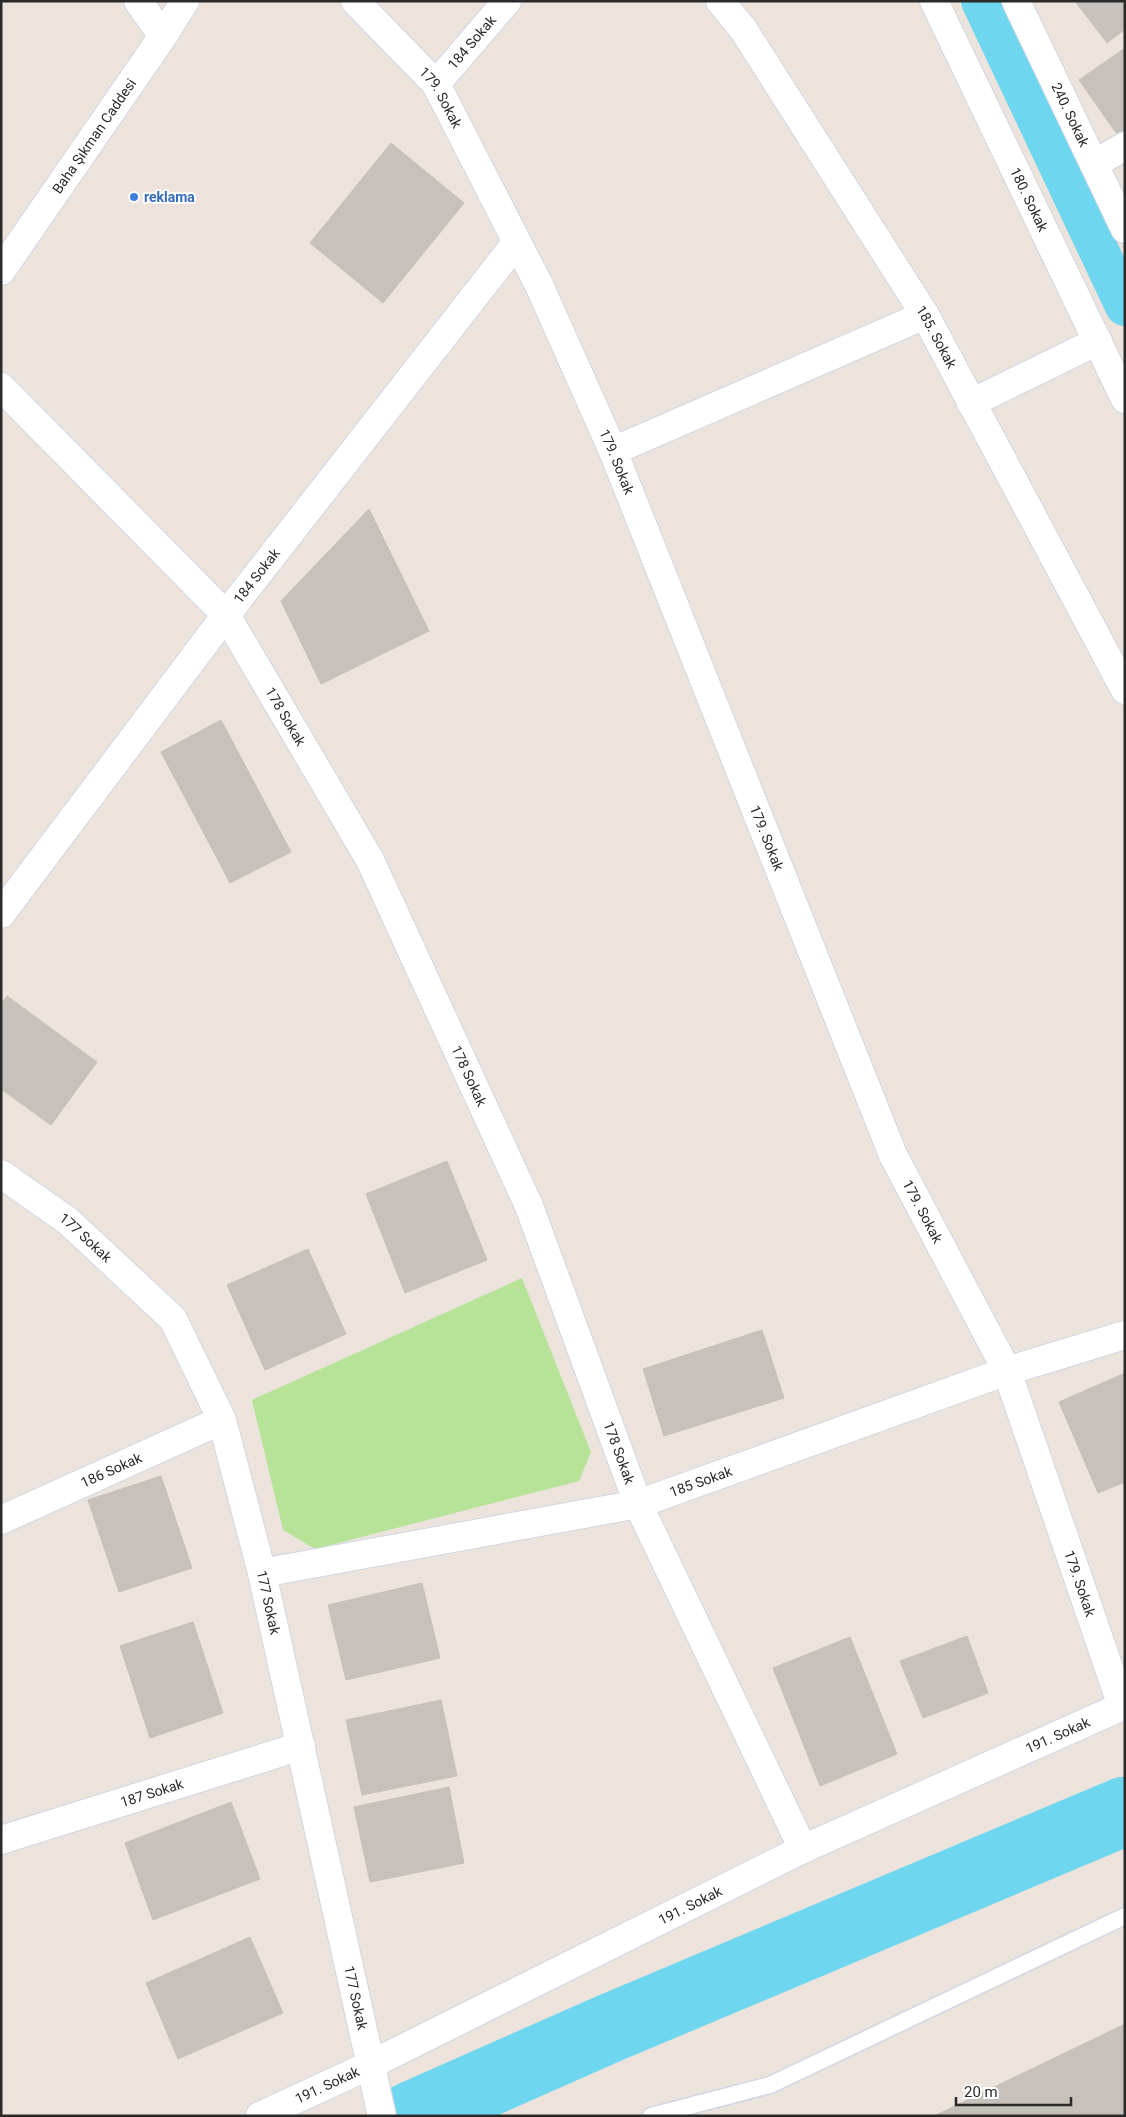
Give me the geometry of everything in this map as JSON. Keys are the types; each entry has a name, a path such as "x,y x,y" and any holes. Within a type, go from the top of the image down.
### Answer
{"street":[{"path":"138,1 163,36"},
{"name":"Baha Şıkman Caddesi","path":"1,271 163,36 185,1"},
{"name":"179. Sokak","path":"355,1 436,84 516,243 539,284 613,451 893,1155 1007,1371 1123,1706"},
{"name":"184 Sokak","path":"436,84 507,1"},
{"name":"185. Sokak","path":"720,1 744,29 925,315 1125,690"},
{"name":"180. Sokak","path":"934,1 1125,399"},
{"name":"240. Sokak","path":"1016,1 1125,229"},
{"path":"1094,164 1125,146"},
{"name":"184 Sokak","path":"1,914 226,615 516,243"},
{"path":"613,451 925,315"},
{"path":"971,403 1098,341"},
{"name":"178 Sokak","path":"1,387 226,615 370,860 529,1206 638,1504 803,1849"},
{"name":"177 Sokak","path":"1,1174 68,1221 173,1318 222,1420 262,1573 380,2110"},
{"name":"185 Sokak","path":"262,1573 638,1504 1007,1371 1125,1335"},
{"name":"186 Sokak","path":"1,1520 222,1420"},
{"name":"191. Sokak","path":"260,2116 370,2065 803,1849 1123,1706"},
{"name":"187 Sokak","path":"1,1840 301,1746"}],"lane":[{"path":"651,2116 770,2085 1125,1916"}],"green space":[{"path":"522,1278 591,1452 579,1481 315,1549 283,1530 252,1400"}],"building":[{"path":"1075,1 1125,1 1125,29 1107,43"},
{"path":"1125,48 1125,139 1122,141 1079,80"},
{"path":"391,143 464,203 383,303 310,243"},
{"path":"369,509 429,631 321,684 281,601"},
{"path":"221,720 291,852 230,883 161,752"},
{"path":"7,996 97,1062 51,1125 1,1089 1,1004"},
{"path":"447,1161 487,1260 405,1293 366,1194"},
{"path":"308,1249 346,1334 265,1370 227,1285"},
{"path":"762,1330 784,1398 664,1436 643,1369"},
{"path":"1125,1373 1125,1482 1098,1493 1059,1402"},
{"path":"161,1476 192,1568 119,1592 88,1500"},
{"path":"422,1583 440,1658 346,1680 328,1605"},
{"path":"193,1622 223,1713 150,1738 120,1646"},
{"path":"967,1636 988,1693 923,1718 900,1661"},
{"path":"850,1637 897,1754 820,1786 773,1668"},
{"path":"441,1700 457,1776 362,1795 346,1720"},
{"path":"449,1787 464,1863 370,1882 354,1807"},
{"path":"231,1802 260,1879 153,1920 125,1843"},
{"path":"250,1937 283,2013 178,2059 146,1983"},
{"path":"1125,2024 1125,2116 934,2116"}],"waterway":[{"path":"981,1 1125,306"},
{"path":"411,2116 610,2028 1125,1811"}],"place":[{"name":"reklama","path":"134,197"}]}
